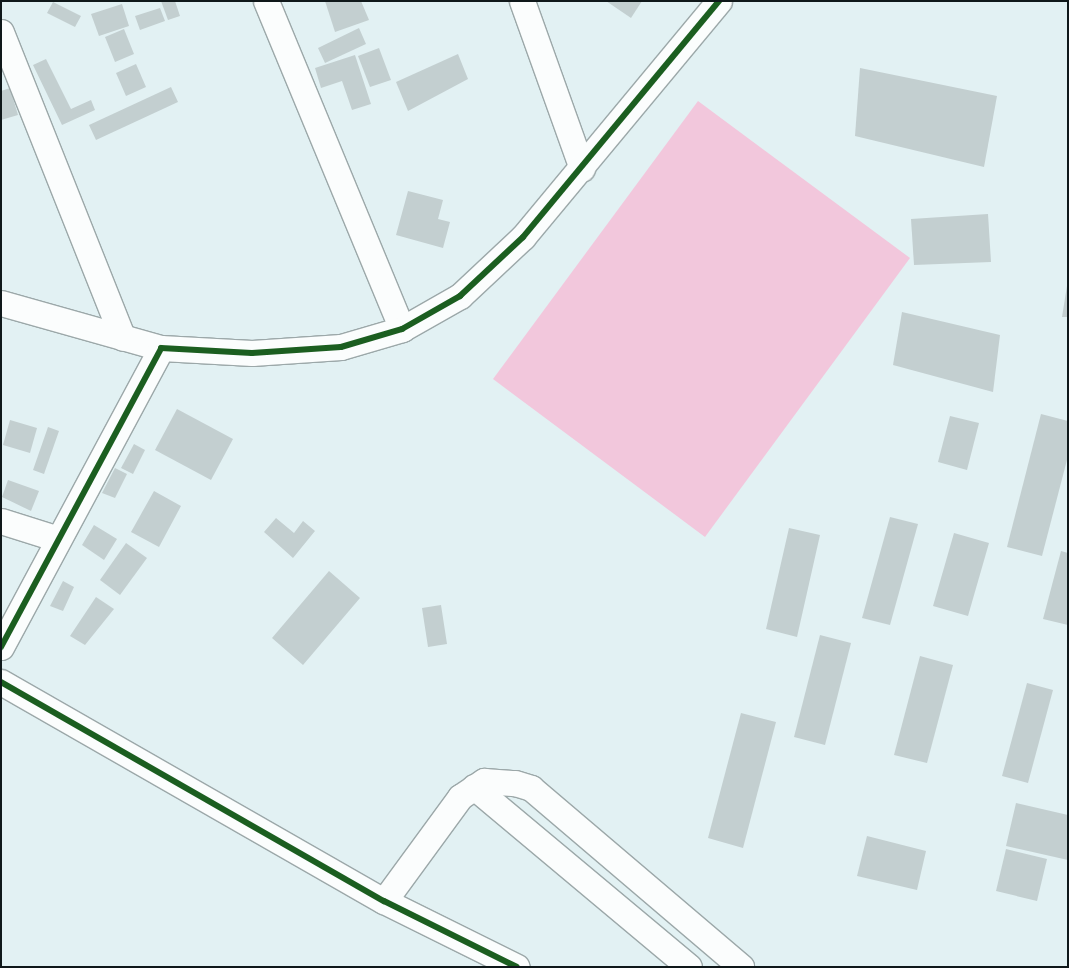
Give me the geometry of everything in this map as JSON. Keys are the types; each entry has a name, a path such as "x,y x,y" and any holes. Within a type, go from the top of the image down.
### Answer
{"street":[{"path":"266,1 402,329"},
{"path":"522,1 582,169"},
{"path":"1,303 161,348 252,353 341,347 402,329 460,296 523,237 582,169 719,1"},
{"path":"1,32 123,338"},
{"path":"1,648 161,348"},
{"path":"1,521 58,539"},
{"path":"1,682 384,901 517,967"},
{"path":"384,901 460,797 484,781 515,783 531,788 741,967"},
{"path":"474,787 689,967"}],"shaded area":[{"path":"698,101 910,258 705,537 493,379"}],"building":[{"path":"161,1 175,1 180,16 168,20"},
{"path":"325,1 361,1 369,20 335,32"},
{"path":"606,1 642,1 631,18"},
{"path":"53,2 81,16 75,27 47,13"},
{"path":"122,4 129,26 99,36 91,14"},
{"path":"160,8 165,21 140,30 135,16"},
{"path":"359,28 366,44 325,63 318,48"},
{"path":"124,29 134,54 115,62 105,37"},
{"path":"379,48 391,80 370,87 358,56"},
{"path":"458,54 468,79 408,111 396,82"},
{"path":"355,55 371,104 352,110 342,81 321,88 315,68"},
{"path":"46,59 71,109 91,100 95,110 62,125 33,65"},
{"path":"136,64 146,87 126,96 116,73"},
{"path":"860,68 997,96 984,167 855,136"},
{"path":"171,87 178,102 96,140 89,125"},
{"path":"10,88 18,115 1,120 1,91"},
{"path":"408,191 443,200 438,219 450,222 443,248 396,235"},
{"path":"988,214 991,262 914,265 911,219"},
{"path":"1067,286 1068,317 1062,317"},
{"path":"902,312 1000,335 993,392 893,365"},
{"path":"177,409 233,439 211,480 155,450"},
{"path":"1041,414 1068,421 1068,456 1042,556 1007,547"},
{"path":"950,416 979,423 967,470 938,462"},
{"path":"10,420 37,428 30,453 3,445"},
{"path":"48,427 59,431 44,474 33,470"},
{"path":"134,444 145,450 133,474 121,468"},
{"path":"115,468 127,474 115,498 102,493"},
{"path":"8,480 39,491 31,511 2,497"},
{"path":"154,491 181,506 159,547 131,532"},
{"path":"890,517 918,524 890,625 862,618"},
{"path":"276,518 294,533 303,521 315,531 293,558 264,532"},
{"path":"94,525 117,539 104,560 82,545"},
{"path":"789,528 820,535 797,637 766,629"},
{"path":"954,533 989,543 968,616 933,606"},
{"path":"126,543 147,558 120,595 100,580"},
{"path":"1061,551 1068,553 1068,625 1043,619"},
{"path":"329,571 360,598 303,665 272,638"},
{"path":"63,581 74,587 63,611 50,606"},
{"path":"96,597 114,609 85,645 70,636"},
{"path":"441,605 447,644 428,647 422,608"},
{"path":"820,635 851,643 825,745 794,737"},
{"path":"920,656 953,665 927,763 894,755"},
{"path":"1027,683 1053,690 1028,783 1002,776"},
{"path":"741,713 776,722 743,848 708,838"},
{"path":"1016,803 1068,815 1068,860 1006,846"},
{"path":"867,836 926,851 917,890 857,876"},
{"path":"1006,849 1047,859 1037,901 996,891"}],"cycle path":[{"path":"1,647 161,348 252,353 341,347 402,329 460,296 523,237 719,1"},
{"path":"1,682 384,901 517,967"}]}
